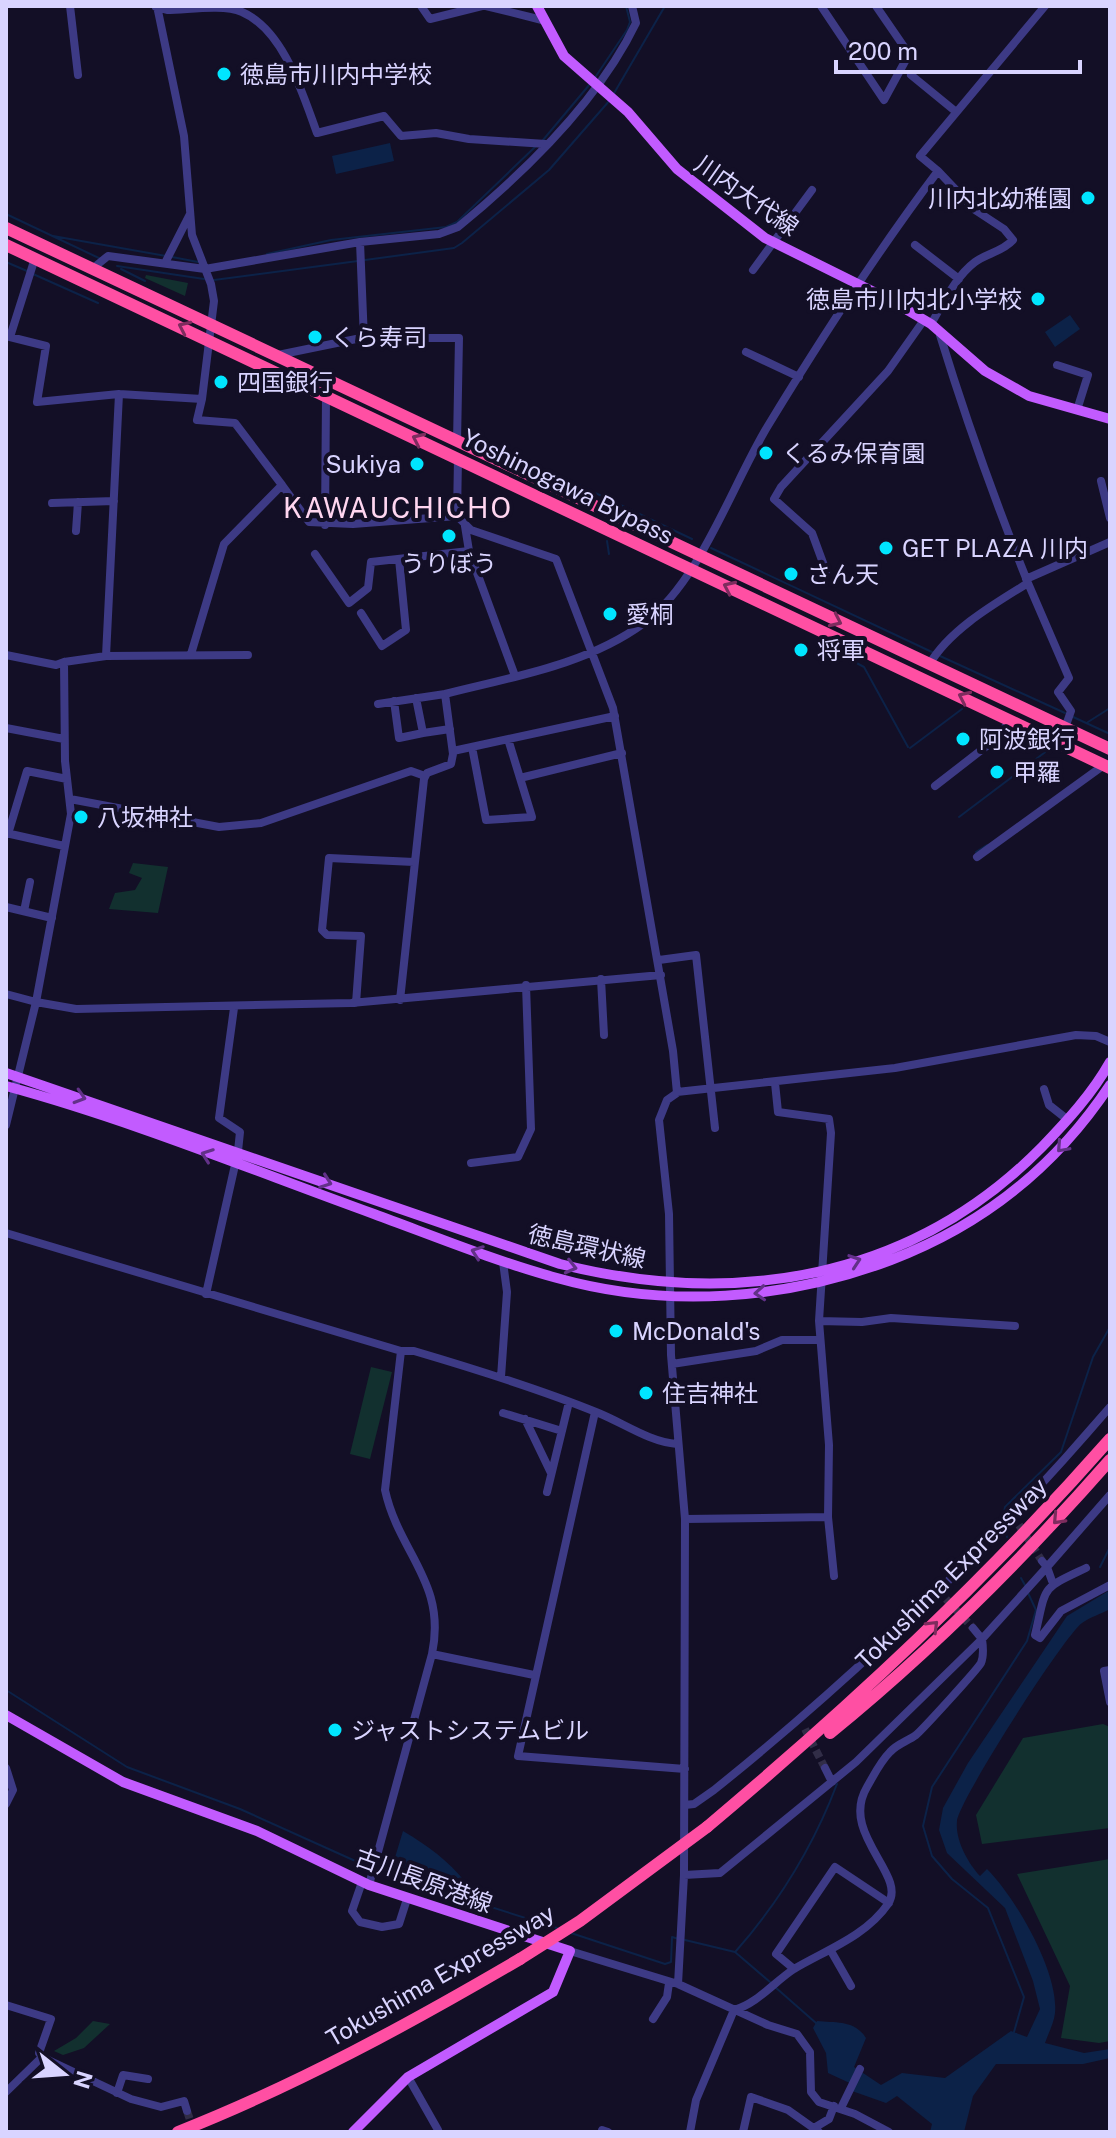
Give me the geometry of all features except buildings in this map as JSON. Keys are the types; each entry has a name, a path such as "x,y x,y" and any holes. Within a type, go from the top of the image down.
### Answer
{"highway":[{"name":"Yoshinogawa Bypass","path":"6,228 99,262 210,332 326,396 1107,766"},
{"name":"Yoshinogawa Bypass","path":"6,245 30,267 277,356 697,556 933,657 1068,719 1110,749"},
{"name":"Tokushima Expressway","path":"707,1827 903,1657 1053,1503 1110,1439"},
{"name":"Tokushima Expressway","path":"178,2132 287,2085 368,2044 520,1959 580,1921 795,1762 911,1664 992,1587 1110,1460"}],"main road":[{"name":"川内大代線","path":"537,6 564,56 612,98 677,169 773,242 928,322 985,371 1029,396 1110,419"},
{"name":"徳島環状線","path":"6,1073 560,1264 627,1279 670,1284 745,1283 820,1271 884,1251 956,1219 1014,1175 1068,1120 1110,1062"},
{"name":"徳島環状線","path":"11,1088 503,1262 594,1287 671,1296 759,1293 820,1284 923,1248 1000,1205 1063,1147 1110,1085"},
{"name":"古川長原港線","path":"6,1715 123,1782 242,1825 365,1883 407,1899 570,1951"},
{"path":"353,2132 408,2077 553,1992 570,1951"}],"street":[{"path":"70,6 78,75"},
{"path":"457,516 325,525 309,522 235,423 197,420 210,332 205,270 192,235 184,136 155,6 228,8 245,14 274,42 292,72 317,133 384,116 401,136 436,133 469,139 543,143"},
{"path":"421,6 430,19 484,6 542,20"},
{"path":"99,262 168,259 205,270 360,242 439,234 458,227 543,143 594,81 636,23 632,6"},
{"path":"821,6 884,100 909,54 876,6"},
{"path":"826,571 812,533 774,499 781,487 888,371 959,279 976,261 1004,249 1013,240 1004,229 975,210 920,156 1045,6"},
{"path":"911,75 955,111"},
{"path":"378,704 445,694 594,652 658,612 697,556 769,423 888,237 938,171"},
{"path":"753,270 812,190"},
{"path":"168,259 190,213"},
{"path":"360,242 364,340"},
{"path":"915,245 959,279"},
{"path":"30,267 8,336 46,346 37,402 119,394 202,399"},
{"path":"940,335 978,457 995,492 1003,527 1069,678 1058,692 1068,719"},
{"path":"277,356 364,340 459,338 457,442"},
{"path":"746,352 799,377"},
{"path":"1057,365 1088,375 1077,410"},
{"path":"106,656 119,394"},
{"path":"325,525 326,396"},
{"path":"458,458 457,516 465,526 469,551 515,676"},
{"path":"1101,481 1110,518"},
{"path":"191,654 224,544 282,485"},
{"path":"52,503 114,501"},
{"path":"76,531 78,502"},
{"path":"465,526 556,559 594,652 615,716 622,753 659,960 677,1092"},
{"path":"933,657 969,623 1027,581 1110,542"},
{"path":"315,554 349,603 368,588 371,562 469,551"},
{"path":"361,613 382,646 406,630 399,559"},
{"path":"6,655 56,665 106,656 248,655"},
{"path":"6,1125 11,1088 19,1076 36,1002 71,814 64,739 64,662"},
{"path":"70,799 219,827 261,823 411,771 425,776 451,764 453,751 445,694"},
{"path":"416,698 423,733"},
{"path":"394,701 399,738 450,729"},
{"path":"453,751 615,716"},
{"path":"935,786 993,741 1011,720"},
{"path":"6,728 64,739"},
{"path":"472,747 486,820 532,817 508,739"},
{"path":"520,778 622,753"},
{"path":"977,857 1107,766"},
{"path":"64,846 7,833 27,771 67,779"},
{"path":"400,1000 425,776"},
{"path":"356,1003 361,936 327,935 322,930 329,858 414,862"},
{"path":"24,911 30,882"},
{"path":"6,907 52,918"},
{"path":"659,960 696,955 715,1128"},
{"path":"6,994 76,1009 234,1008 400,1000 526,985 661,975"},
{"path":"601,979 604,1035"},
{"path":"471,1163 518,1157 531,1129 526,985"},
{"path":"234,1008 219,1118 240,1132 238,1151"},
{"path":"653,2019 674,1983 681,1940 684,1875 685,1519 672,1364 669,1214 659,1120 667,1100 677,1092 895,1068 1076,1035 1096,1036 1110,1042"},
{"path":"775,1083 778,1112 829,1119 831,1133 819,1321 829,1445 828,1517 834,1576"},
{"path":"1044,1089 1049,1105 1068,1120"},
{"path":"206,1294 235,1165"},
{"path":"6,1233 401,1351 414,1351 501,1377 659,1440 677,1444"},
{"path":"501,1377 507,1304 503,1262"},
{"path":"819,1321 862,1322 891,1318 1015,1326"},
{"path":"672,1364 744,1353 782,1340 820,1340"},
{"path":"401,1351 385,1490 392,1513 435,1604 437,1621 432,1654 365,1883 352,1911 360,1922 382,1927 399,1924 407,1899"},
{"path":"547,1492 569,1402"},
{"path":"685,1805 694,1804 714,1790 800,1719 938,1592 999,1530 1110,1407"},
{"path":"595,1412 518,1756 685,1769"},
{"path":"503,1413 562,1431"},
{"path":"525,1419 552,1474"},
{"path":"684,1875 720,1873 832,1782 982,1639 1110,1495"},
{"path":"685,1519 828,1517"},
{"path":"1010,1518 1019,1525"},
{"path":"1044,1567 1052,1581"},
{"path":"1086,1568 1052,1581 1045,1594 1035,1635 1040,1638 1061,1611 1110,1585"},
{"path":"938,1592 946,1599"},
{"path":"734,2010 745,2007 794,1969 831,1951 876,1918 889,1903 892,1896 889,1876 859,1824 857,1811 863,1794 892,1749 929,1723 981,1662 982,1639 973,1628"},
{"path":"432,1654 534,1675"},
{"path":"1110,1670 1104,1671 1110,1702"},
{"path":"800,1719 805,1729"},
{"path":"6,1768 13,1790 6,1804"},
{"path":"825,1768 832,1782"},
{"path":"794,1969 776,1954 835,1867 889,1903"},
{"path":"570,1951 674,1983 797,2034 810,2052 811,2092 819,2102 837,2107 889,2132"},
{"path":"831,1951 851,1986"},
{"path":"6,2005 51,2019 39,2053 42,2057 117,2093 161,2107 184,2101 187,2111"},
{"path":"690,2132 696,2100 734,2010"},
{"path":"6,2092 42,2057"},
{"path":"743,2132 751,2097 788,2110 816,2130 829,2119 860,2069"},
{"path":"117,2093 123,2075 148,2079"},
{"path":"408,2077 438,2130"}],"green space":[{"path":"146,275 188,283 185,296 145,278"},
{"path":"133,863 168,867 158,913 109,909 115,893 135,890 142,878 129,873"},
{"path":"371,1367 392,1372 370,1459 350,1454"},
{"path":"1103,1724 1110,1727 1110,1828 982,1844 976,1815 1023,1738"},
{"path":"1110,1859 1110,2041 1099,2043 1061,2038 1070,1986 1017,1874"},
{"path":"93,2021 110,2024 84,2048 63,2055 54,2051 76,2038"}],"water":[{"path":"390,143 394,161 336,174 332,156"},
{"path":"1070,315 1080,329 1055,347 1045,332"},
{"path":"1110,1590 1110,1609 1085,1621 1072,1634 1014,1719 962,1807 957,1828 963,1851 971,1865 980,1876 987,1869 998,1882 1022,1916 1043,1957 1050,1977 1055,2013 1045,2043 1084,2053 1110,2049 1110,2058 1083,2064 996,2064 973,2096 964,2132 930,2132 932,2124 897,2096 886,2103 852,2091 854,2085 828,2073 826,2053 813,2028 817,2021 851,2025 862,2032 866,2038 854,2067 881,2085 902,2073 945,2078 1011,2031 1027,2037 1040,2009 1033,1981 1005,1908 947,1853 939,1830 943,1808 968,1763 1067,1616"},
{"path":"403,1831 445,1860 466,1883 465,1889 393,1864"}],"waterway":[{"path":"594,79 627,30 630,22 626,6"},
{"path":"613,95 665,6"},
{"path":"543,140 590,84"},
{"path":"365,260 454,248 462,243 549,170 610,100"},
{"path":"267,254 331,240 446,227 457,222 535,147"},
{"path":"6,214 101,259"},
{"path":"53,236 166,256"},
{"path":"172,257 198,262"},
{"path":"214,280 358,261"},
{"path":"6,262 27,271"},
{"path":"117,266 204,279"},
{"path":"121,269 145,281"},
{"path":"33,274 98,303"},
{"path":"566,479 692,539"},
{"path":"607,541 609,554"},
{"path":"711,548 934,653"},
{"path":"838,653 864,667 908,747"},
{"path":"940,656 1065,713"},
{"path":"1088,722 1110,708"},
{"path":"910,748 962,709"},
{"path":"1071,716 1110,734"},
{"path":"959,817 1048,750"},
{"path":"976,852 987,845"},
{"path":"1002,1523 1005,1507 1061,1452 1093,1357 1110,1327"},
{"path":"1004,1529 1007,1537"},
{"path":"1100,1567 1110,1547"},
{"path":"1021,1578 1026,1587"},
{"path":"1014,2032 1024,1997 988,1908 952,1879 932,1856 923,1826 932,1787 1027,1641 1036,1610 1028,1593"},
{"path":"6,1690 127,1767 240,1809 362,1864"},
{"path":"736,1951 767,1913 794,1872 837,1784"},
{"path":"387,1874 557,1928"},
{"path":"571,1933 665,1964 671,1962 672,1937 679,1939"},
{"path":"685,1940 735,1952 770,1982"},
{"path":"775,1987 816,2023"}],"tunnel":[{"path":"1019,1525 1042,1561"},
{"path":"946,1599 973,1628"},
{"path":"805,1729 825,1768"},
{"path":"187,2111 194,2132"}],"place":[{"name":"徳島市川内中学校","path":"224,74"},
{"name":"川内北幼稚園","path":"1088,198"},
{"name":"徳島市川内北小学校","path":"1038,299"},
{"name":"くら寿司","path":"315,337"},
{"name":"四国銀行","path":"221,382"},
{"name":"くるみ保育園","path":"766,453"},
{"name":"Sukiya","path":"417,464"},
{"name":"うりぼう","path":"449,536"},
{"name":"GET PLAZA 川内","path":"886,548"},
{"name":"さん天","path":"791,574"},
{"name":"愛桐","path":"610,614"},
{"name":"将軍","path":"801,650"},
{"name":"阿波銀行","path":"963,739"},
{"name":"甲羅","path":"997,772"},
{"name":"八坂神社","path":"81,817"},
{"name":"McDonald's","path":"616,1331"},
{"name":"住吉神社","path":"646,1393"},
{"name":"ジャストシステムビル","path":"335,1730"}],"district":[{"name":"KAWAUCHICHO","path":"398,507"}]}
